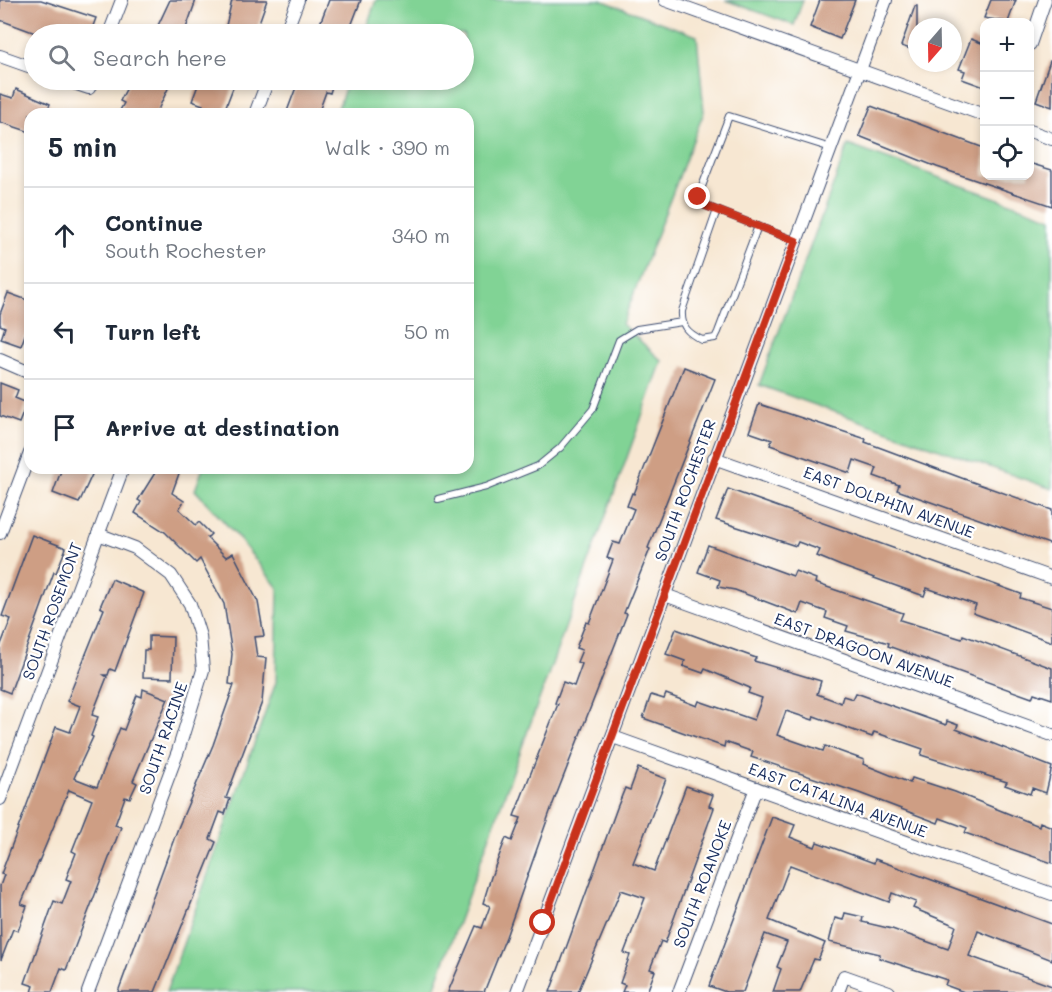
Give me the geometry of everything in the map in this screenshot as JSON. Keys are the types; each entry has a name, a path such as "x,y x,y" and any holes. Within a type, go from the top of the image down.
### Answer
{"street":[{"path":"113,24 122,0"},
{"path":"289,24 298,0"},
{"path":"665,0 980,114"},
{"name":"SOUTH ROCHESTER","path":"517,992 886,0"},
{"path":"1034,30 1045,0"},
{"path":"0,56 24,64"},
{"path":"257,108 264,90"},
{"path":"1034,133 1052,139"},
{"path":"0,360 24,370"},
{"name":"EAST DOLPHIN AVENUE","path":"714,458 1052,578"},
{"path":"0,532 24,469"},
{"name":"SOUTH ROSEMONT","path":"0,800 121,474"},
{"name":"SOUTH RACINE","path":"88,992 178,751 203,670 200,636 190,604 171,575 135,548 98,534"},
{"name":"EAST DRAGOON AVENUE","path":"665,596 1052,735"},
{"name":"EAST CATALINA AVENUE","path":"613,737 1052,894"},
{"name":"SOUTH ROANOKE","path":"679,992 756,788"},
{"path":"838,992 844,976 889,992"}],"lane":[{"path":"796,241 706,206 698,197 729,116 831,148"},
{"path":"682,322 692,279 717,210"},
{"path":"682,322 693,336 702,340 715,338 758,226"},
{"path":"438,498 486,487 538,466 566,442 593,409 620,340 637,329 682,322"}],"green space":[{"path":"376,0 601,0 697,36 704,112 622,324 662,361 433,992 166,992 276,682 278,588 236,535 195,490 201,474 474,474 474,108 338,108 344,90 474,90 474,24 368,24"},
{"path":"725,0 803,0 794,25"},
{"path":"848,145 1052,218 1052,489 759,385"}],"building":[{"path":"0,0 41,0 96,18 94,24 24,24 24,29 0,20"},
{"path":"170,0 196,0 188,24 159,24"},
{"path":"232,0 267,0 259,24 226,24"},
{"path":"329,0 361,0 352,24 320,24"},
{"path":"820,0 855,0 840,39 810,27"},
{"path":"991,0 1016,0 1009,18 984,18"},
{"path":"915,6 917,6 917,18 911,18"},
{"path":"908,26 908,48 901,46"},
{"path":"971,39 980,42 980,86 962,79 965,71 962,70 962,62"},
{"path":"1050,61 1052,62 1052,107 1036,101"},
{"path":"16,89 50,104 48,108 24,108 24,130 0,122 0,94 13,98"},
{"path":"126,90 167,90 159,108 121,108 124,103 120,101"},
{"path":"196,90 232,90 225,108 202,108 203,105 192,101"},
{"path":"295,90 331,90 330,93 326,92 320,108 288,108"},
{"path":"871,106 980,147 980,180 1034,180 1034,165 1052,170 1052,206 937,167 859,136"},
{"path":"8,293 24,299 24,338 21,346 1,339 5,327 0,325 0,314"},
{"path":"684,367 715,379 648,548 650,549 624,613 627,614 552,806 506,937 484,992 448,992 476,926 482,928 490,906 483,903 491,877 506,838 512,841 521,818 514,816 558,704 555,703 563,682 574,686 582,664 577,662 582,650 576,648 586,622 589,623 613,560 607,558 613,542 620,544 634,509 627,506 632,493 634,494"},
{"path":"0,383 18,390 15,398 24,402 24,410 19,423 0,416"},
{"path":"759,404 866,439 865,442 1052,510 1052,545 897,490 899,485 874,476 877,468 854,460 850,473 770,445 772,440 749,432"},
{"path":"60,474 92,474 79,503 53,493"},
{"path":"154,474 179,474 172,493 184,501 179,509 196,525 199,522 211,534 207,538 226,557 233,553 258,602 264,636 254,637 257,657 266,658 262,702 226,798 230,799 225,814 220,812 210,839 216,842 155,992 118,992 178,828 213,745 234,685 229,684 232,654 224,604 200,559 196,563 165,532 135,513 141,502 138,500"},
{"path":"728,489 1021,594 1020,598 1052,608 1052,642 973,613 976,605 927,588 924,596 817,556 820,550 798,542 796,546 716,520"},
{"path":"32,535 66,548 56,573 54,572 10,693 0,689 0,647 11,619 2,616"},
{"path":"708,545 793,576 795,571 816,579 815,583 903,613 900,620 962,639 963,635 1052,668 1052,699 1034,693 1032,698 888,646 889,643 846,631 848,626 825,618 827,612 802,603 798,614 735,590 718,587 720,580 698,572"},
{"path":"112,579 144,593 115,671 110,669 108,675 104,675 107,677 92,715 98,717 91,736 93,737 74,778 97,787 120,728 124,730 137,695 142,697 143,689 168,699 133,781 137,783 130,798 125,797 115,825 121,827 66,970 61,968 52,992 32,992 34,986 25,983 54,901 62,904 71,881 66,879 76,853 72,851 92,800 69,790 21,904 27,906 18,931 13,929 1,960 0,886 4,875 1,874 56,727 70,732 80,706 67,701 104,609 100,607"},
{"path":"676,629 756,658 754,661 821,681 817,694 841,703 843,696 853,699 856,693 946,725 947,721 958,725 956,729 1052,767 1046,793 1032,788 1030,794 1005,785 1007,782 921,755 923,749 874,732 872,737 814,716 813,720 786,711 777,735 823,751 825,746 864,760 863,764 910,783 912,778 955,792 1039,826 1040,822 1052,827 1052,863 965,833 967,828 940,818 938,823 859,793 751,757 753,752 725,742 724,747 643,718 651,695 664,699 666,694 697,706 699,701 754,720 762,698 748,693 750,688 705,669 703,673 683,666 685,661 666,654"},
{"path":"149,636 173,637 172,678 143,677 144,650 149,650"},
{"path":"638,768 666,779 633,863 654,871 686,786 713,795 709,806 714,808 665,943 661,941 650,969 655,971 647,992 622,992 625,985 620,983 630,955 624,953 645,898 621,890 578,992 550,992 617,808 625,788 630,790"},
{"path":"772,817 795,825 790,837 815,847 817,842 874,863 875,859 1052,924 1052,960 978,931 969,956 1052,986 1052,992 964,992 945,985 947,980 879,958 880,954 829,942 835,918 843,920 845,913 863,917 862,922 892,929 948,949 956,926 913,908 916,902 892,893 889,902 790,865 769,920 825,943 818,960 814,959 800,992 773,992 781,969 777,967 787,942 765,934 743,992 726,992 709,986"}],"route":[{"path":"543,923 796,241 706,206 698,197"}]}
